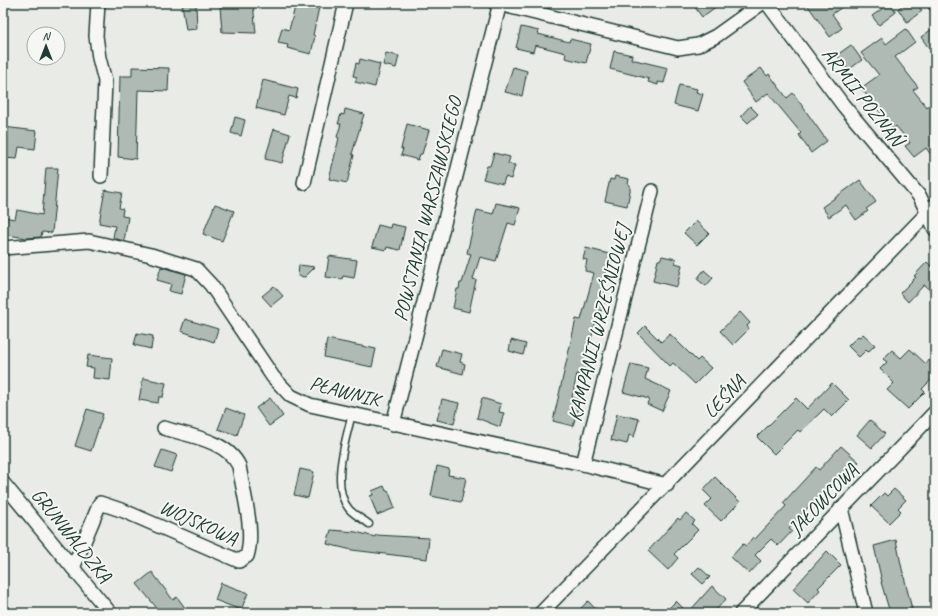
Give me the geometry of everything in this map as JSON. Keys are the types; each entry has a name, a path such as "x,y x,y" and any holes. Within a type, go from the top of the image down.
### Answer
{"street":[{"path":"98,3 96,36 98,58 105,81 102,176"},
{"path":"304,183 346,3"},
{"path":"499,3 678,48 698,45 716,36 762,3"},
{"name":"POWSTANIA WARSZAWSKIEGO","path":"393,424 499,3"},
{"name":"ARMII POZNAŃ","path":"767,3 843,105 931,209 935,229"},
{"name":"KAMPANII WRZEŚNIOWEJ","path":"583,464 652,191"},
{"name":"LEŚNA","path":"541,613 667,485 931,209"},
{"name":"PŁAWNIK","path":"3,248 89,241 151,255 196,269 211,285 261,362 282,387 292,396 310,405 583,464 667,485"},
{"name":"JAŁOWCOWA","path":"741,613 935,412"},
{"name":"WOJSKOWA","path":"73,568 100,503 124,510 239,561 247,556 251,545 240,466 236,458 230,451 216,444 164,428"},
{"name":"GRUNWALDZKA","path":"3,483 110,613"},
{"path":"841,508 866,613"}],"lane":[{"path":"352,414 340,476 340,491 348,508 369,524"}],"building":[{"path":"231,3 253,3 256,33 222,32 220,6 232,5"},
{"path":"296,3 320,3 313,35 315,36 311,54 287,48 288,45 278,43 282,28 289,30"},
{"path":"692,3 721,3 702,17"},
{"path":"806,3 848,3 832,14 842,28 830,37"},
{"path":"890,3 896,12 879,25 872,16"},
{"path":"905,3 916,3 922,11 907,22 898,9"},
{"path":"182,4 196,4 197,29 186,30"},
{"path":"521,27 539,31 538,34 569,42 570,39 591,44 586,63 565,58 566,53 535,45 533,52 516,48"},
{"path":"935,27 935,57 921,37"},
{"path":"906,29 915,42 895,57 918,87 913,90 927,107 931,104 935,110 935,160 926,148 914,157 905,146 910,143 896,126 893,129 861,88 879,75 861,53 882,38 886,44"},
{"path":"851,45 862,60 848,70 837,55"},
{"path":"614,51 632,55 631,59 668,68 664,83 658,82 658,85 648,82 649,79 610,69"},
{"path":"386,53 399,56 396,68 383,65"},
{"path":"360,59 380,64 375,87 355,82 357,77 353,76 356,63 359,64"},
{"path":"132,67 169,68 168,91 138,90 136,159 118,157 120,76 132,76"},
{"path":"513,67 527,71 522,96 505,92"},
{"path":"761,68 767,76 769,74 787,98 793,93 827,141 811,153 799,135 801,133 768,93 756,102 742,82"},
{"path":"263,80 298,89 296,98 289,96 284,115 256,108"},
{"path":"679,85 697,89 696,92 703,94 698,111 674,105"},
{"path":"750,106 758,114 748,123 741,116"},
{"path":"345,109 364,114 352,154 354,155 347,183 329,179 339,138 337,137 341,124 338,124 341,114 344,115"},
{"path":"235,117 245,120 241,136 231,133"},
{"path":"407,124 429,130 422,154 420,154 418,160 401,155"},
{"path":"3,127 37,131 35,149 19,147 17,159 4,158 5,146 3,146"},
{"path":"274,129 290,134 282,163 265,159"},
{"path":"494,153 510,157 508,164 515,165 511,179 505,177 503,184 483,179 487,166 490,166"},
{"path":"46,168 58,168 52,233 42,232 41,237 26,238 3,234 3,217 15,219 17,210 42,215"},
{"path":"615,176 629,179 628,184 630,185 630,191 627,206 605,201 610,179 614,180"},
{"path":"860,180 876,202 866,209 868,211 856,220 846,205 829,217 822,207"},
{"path":"105,190 122,193 119,208 123,209 122,216 128,217 124,241 113,238 115,226 99,223"},
{"path":"496,203 520,208 515,225 508,223 496,261 480,257 473,279 476,280 469,312 453,308 457,289 459,289 460,283 462,283 471,254 467,253 477,210 493,214"},
{"path":"215,204 234,211 222,241 203,234"},
{"path":"696,221 709,233 697,245 684,233"},
{"path":"391,224 405,227 400,250 387,247 386,250 372,247 378,225 390,228"},
{"path":"586,248 613,255 610,267 607,266 601,290 607,292 602,311 599,310 587,354 589,355 585,376 577,374 572,397 580,400 573,426 553,421 576,319 581,320 594,273 585,271 587,260 583,259"},
{"path":"329,256 357,260 354,278 343,276 342,279 326,277"},
{"path":"662,256 676,259 675,263 682,265 677,287 653,281 658,260 660,260"},
{"path":"927,262 935,270 935,295 924,285 908,302 900,293 916,277 914,276"},
{"path":"299,265 315,267 305,277 298,276"},
{"path":"161,267 186,274 181,294 169,291 171,284 157,280"},
{"path":"704,270 713,278 706,286 697,279"},
{"path":"274,286 283,296 271,306 262,296"},
{"path":"740,312 750,323 747,326 749,329 733,345 720,331"},
{"path":"185,319 218,329 214,342 181,331"},
{"path":"645,326 661,342 670,334 697,361 700,358 711,368 695,384 673,363 670,366 638,333"},
{"path":"137,333 153,336 151,349 134,345"},
{"path":"863,334 875,345 868,352 866,350 859,357 848,346 858,336 860,337"},
{"path":"327,339 376,349 372,367 324,357"},
{"path":"511,340 526,344 523,355 509,351"},
{"path":"442,349 462,354 460,362 465,364 463,374 437,367"},
{"path":"910,349 926,364 930,359 935,364 935,376 922,389 925,392 908,409 887,390 894,383 880,369 887,362 883,359 892,350 901,358"},
{"path":"88,355 112,358 110,380 93,378 94,368 86,367"},
{"path":"631,364 648,368 645,379 671,391 662,411 647,404 649,399 623,392"},
{"path":"143,378 166,383 163,397 159,397 158,403 139,400"},
{"path":"832,383 849,400 832,417 824,409 800,432 798,430 774,454 757,437 796,398 807,409"},
{"path":"270,398 283,416 269,426 256,408"},
{"path":"482,398 501,404 499,412 504,413 500,427 477,418"},
{"path":"442,399 459,403 454,424 437,420"},
{"path":"226,408 244,415 237,435 218,429"},
{"path":"87,409 103,414 91,451 75,446"},
{"path":"617,414 639,419 634,437 629,435 627,444 611,440"},
{"path":"870,420 885,434 872,448 857,435"},
{"path":"841,446 859,462 845,477 841,473 812,503 789,529 792,531 778,546 771,539 755,555 761,561 749,574 731,557 743,544 746,546 753,537 755,539 786,506 783,503 816,467 819,470"},
{"path":"162,450 177,455 171,472 155,467"},
{"path":"437,466 449,469 448,475 466,478 461,502 431,496"},
{"path":"300,469 314,472 308,498 294,495"},
{"path":"715,477 740,502 721,521 705,506 712,499 703,490"},
{"path":"384,486 386,491 388,490 395,508 377,515 370,496 373,495 372,491"},
{"path":"894,489 906,500 898,508 901,511 889,523 871,506 884,493 887,496"},
{"path":"686,513 695,521 692,524 698,530 674,554 678,558 668,570 648,551 678,518 680,520"},
{"path":"331,530 356,532 375,537 376,535 429,538 427,559 352,550 327,544"},
{"path":"896,540 913,613 890,613 881,582 874,546"},
{"path":"827,551 841,565 818,588 820,590 808,603 793,589"},
{"path":"699,567 710,577 703,584 692,574"},
{"path":"152,572 173,600 177,597 189,613 161,613 137,584"},
{"path":"221,583 248,593 241,610 215,600"},
{"path":"712,586 726,599 713,613 688,613"},
{"path":"588,601 599,613 576,613"},
{"path":"676,601 688,613 664,613"}]}
